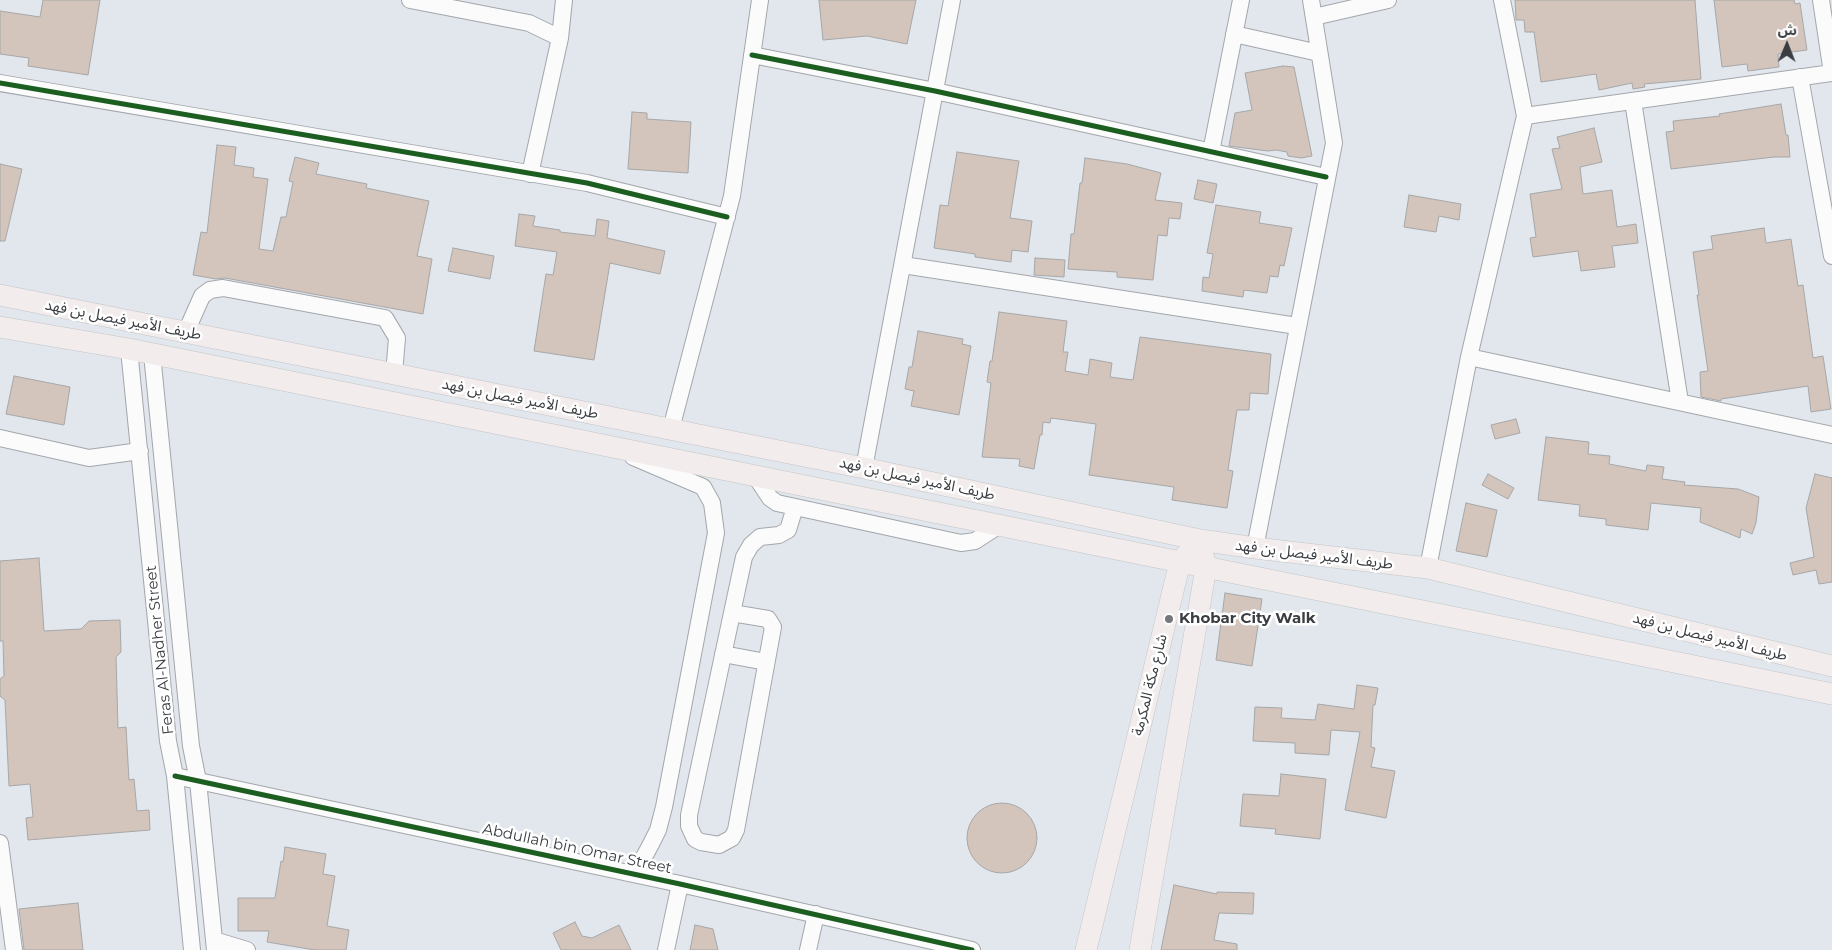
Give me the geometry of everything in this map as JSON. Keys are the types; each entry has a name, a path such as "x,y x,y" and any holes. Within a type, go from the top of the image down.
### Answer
{"main road":[{"name":"طريف الأمير فيصل بن فهد","path":"0,295 864,468 1200,540 1428,568 1832,666"},
{"name":"طريف الأمير فيصل بن فهد","path":"0,327 129,349 1832,694"},
{"name":"شارع مكة المكرمة","path":"1086,950 1180,562 1200,540"},
{"name":"شارع مكة المكرمة","path":"1140,950 1206,568 1200,540"}],"street":[{"path":"410,0 529,23 560,38"},
{"path":"530,174 560,38 564,0"},
{"path":"671,429 732,196 760,0"},
{"path":"864,468 952,0"},
{"path":"1210,152 1241,0"},
{"path":"1255,548 1334,143 1311,0"},
{"path":"1314,17 1388,0"},
{"path":"1428,568 1469,357 1525,116 1502,0"},
{"path":"1525,116 1832,73 1821,0"},
{"path":"1234,34 1319,53"},
{"path":"752,55 935,91 1326,177"},
{"path":"1800,77 1832,254"},
{"path":"0,83 587,183 727,217"},
{"path":"1633,101 1680,402"},
{"path":"903,265 1297,326"},
{"path":"186,332 202,296 210,290 224,288 385,318 396,338 394,374"},
{"name":"Feras Al-Nadher Street","path":"129,349 168,741 175,776 192,950"},
{"name":"Feras Al-Nadher Street","path":"152,354 191,746 198,781 214,945"},
{"path":"1469,357 1832,435"},
{"path":"0,438 89,458 140,450"},
{"path":"609,447 703,487 712,503 716,533 664,807 658,830 644,857 628,873"},
{"path":"756,477 770,498 777,503 961,543 975,541 998,526"},
{"path":"732,612 768,619 773,627 736,830 732,838 719,845 700,842 690,832 688,826 689,815 723,654 732,612 744,557 760,537 778,535 788,530 795,507"},
{"path":"723,654 766,662"},
{"name":"Abdullah bin Omar Street","path":"175,776 680,884 972,950"},
{"path":"0,843 14,950"},
{"path":"666,950 680,884"},
{"path":"808,950 816,914"},
{"path":"214,945 247,950"}],"building":[{"path":"43,0 100,0 88,75 28,66 29,58 0,54 0,11 40,17"},
{"path":"819,0 916,0 907,44 867,36 823,40"},
{"path":"1515,0 1695,0 1701,79 1644,84 1645,87 1633,89 1632,83 1599,90 1596,74 1541,82 1534,32 1525,32 1524,20 1516,20"},
{"path":"1714,0 1794,0 1795,4 1800,3 1807,50 1778,54 1779,67 1748,71 1747,64 1722,67"},
{"path":"1283,66 1294,67 1312,156 1301,158 1288,156 1287,152 1276,150 1268,151 1229,146 1235,113 1252,110 1245,73"},
{"path":"1781,104 1786,135 1788,135 1790,157 1774,157 1671,169 1666,132 1674,131 1673,121 1720,116 1719,114"},
{"path":"632,112 647,113 647,119 691,122 688,173 628,169"},
{"path":"1594,128 1602,162 1580,167 1583,194 1612,190 1617,227 1636,224 1638,243 1612,246 1615,267 1581,271 1578,251 1533,257 1530,238 1536,237 1530,194 1562,189 1552,149 1560,148 1557,137"},
{"path":"217,145 236,147 234,165 254,168 253,177 268,179 259,249 273,251 281,217 286,217 293,182 289,181 295,157 319,163 316,174 367,184 366,188 429,201 417,256 432,259 423,314 225,278 216,279 193,275 201,232 207,233"},
{"path":"957,152 1019,161 1010,218 1032,221 1028,252 1012,250 1011,262 975,257 975,254 934,248 940,205 948,206"},
{"path":"1085,158 1127,164 1161,173 1155,200 1182,203 1180,219 1169,218 1167,236 1158,235 1153,280 1117,277 1117,272 1068,269 1071,234 1074,234"},
{"path":"0,164 22,169 5,241 0,241"},
{"path":"1198,180 1217,184 1213,203 1194,199"},
{"path":"1409,195 1461,204 1459,220 1439,216 1436,232 1404,227"},
{"path":"1216,205 1261,212 1259,223 1292,228 1284,266 1280,265 1278,277 1270,276 1267,293 1244,290 1243,297 1202,291 1203,277 1209,278 1213,254 1207,253"},
{"path":"519,214 535,216 533,226 560,230 560,232 595,236 597,219 609,221 607,238 665,251 660,274 610,263 594,360 534,351 546,274 553,275 557,252 515,246"},
{"path":"1764,228 1766,243 1791,239 1798,286 1803,285 1813,358 1823,356 1831,409 1811,412 1808,386 1721,399 1721,401 1701,397 1700,372 1708,371 1693,252 1713,249 1711,236"},
{"path":"453,248 494,256 490,279 448,271"},
{"path":"1035,258 1065,260 1064,277 1034,275"},
{"path":"999,312 1067,321 1063,352 1068,352 1065,371 1088,375 1090,359 1112,363 1110,377 1133,380 1140,337 1271,354 1268,394 1250,393 1249,410 1237,410 1228,470 1233,471 1227,508 1172,500 1174,487 1089,475 1096,424 1051,418 1050,423 1043,422 1034,469 1019,466 1020,459 982,457 991,383 987,382"},
{"path":"918,331 963,339 962,344 971,346 959,415 911,406 914,391 905,389 909,367 912,367"},
{"path":"14,376 70,387 64,425 6,414"},
{"path":"1516,419 1520,433 1495,439 1491,425"},
{"path":"1546,437 1589,442 1588,454 1610,456 1609,464 1646,471 1647,465 1664,467 1662,479 1685,482 1684,485 1738,489 1759,497 1756,523 1752,534 1741,529 1740,538 1700,522 1701,508 1651,503 1648,530 1606,525 1606,519 1579,516 1580,505 1538,500"},
{"path":"1488,474 1514,488 1508,499 1482,485"},
{"path":"1815,474 1832,478 1832,582 1819,584 1816,570 1793,575 1790,563 1814,557 1806,508"},
{"path":"1466,503 1497,510 1487,557 1456,551"},
{"path":"39,558 44,631 81,629 89,621 120,620 121,652 116,657 118,728 126,727 129,780 134,779 137,811 149,810 150,830 28,840 26,818 33,817 30,784 9,786 5,700 0,696 0,679 4,676 3,641 0,641 0,561"},
{"path":"1225,593 1262,599 1252,666 1216,660"},
{"path":"1357,685 1378,688 1375,705 1373,705 1371,747 1375,748 1371,767 1395,771 1386,818 1345,810 1360,732 1331,730 1329,755 1295,753 1295,743 1253,741 1255,707 1282,708 1281,718 1315,720 1318,704 1354,709"},
{"path":"1281,774 1326,779 1320,839 1275,834 1276,829 1240,826 1243,794 1279,796"},
{"path":"1002,803 1015,806 1027,813 1034,825 1037,838 1034,851 1027,863 1015,870 1002,873 989,870 977,863 970,851 967,838 970,825 977,813 989,806"},
{"path":"285,847 326,854 323,874 335,876 327,926 349,930 346,950 315,950 267,942 269,931 238,931 238,898 275,898"},
{"path":"1174,885 1217,894 1217,892 1254,893 1253,914 1219,913 1214,940 1237,944 1237,950 1161,950"},
{"path":"78,903 83,950 24,950 19,909"},
{"path":"575,922 582,936 592,938 619,925 631,950 561,950 553,933"},
{"path":"695,925 713,929 718,950 690,950"}],"cycle path":[{"path":"752,55 935,91 1326,177"},
{"path":"0,83 587,183 727,217"},
{"path":"175,776 680,884 972,950"}],"place":[{"name":"Khobar City Walk","path":"1169,619"}]}
